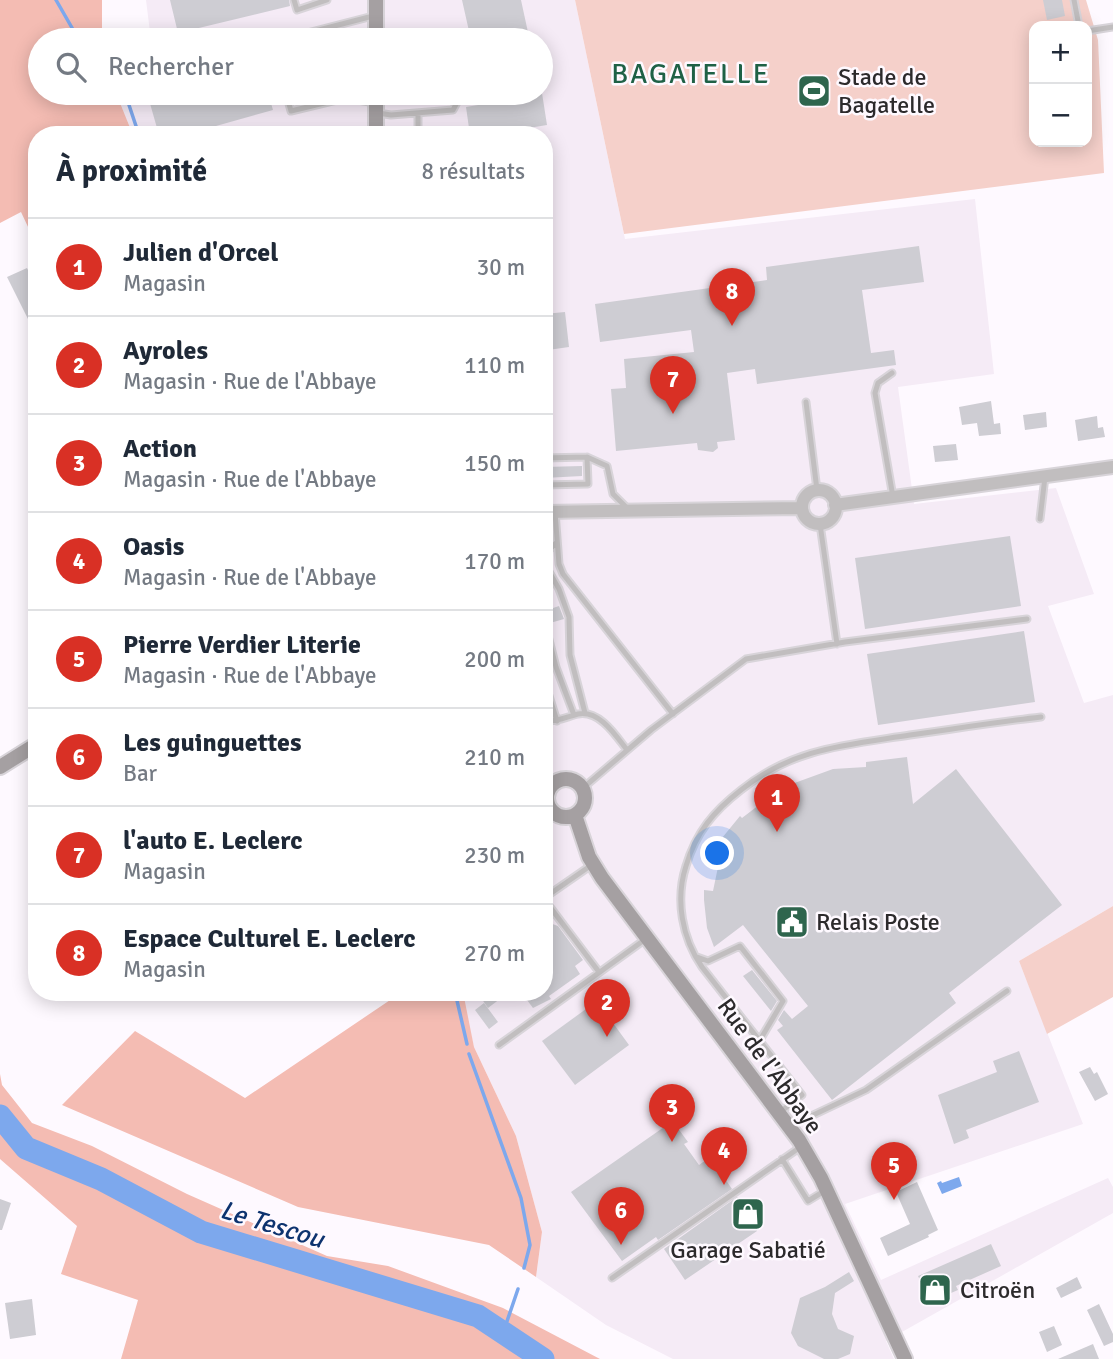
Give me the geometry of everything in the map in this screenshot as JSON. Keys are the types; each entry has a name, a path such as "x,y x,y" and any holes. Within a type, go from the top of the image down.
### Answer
{"main road":[{"path":"376,7 376,28"},
{"path":"376,105 380,126"},
{"path":"0,767 28,750"},
{"path":"553,780 575,780 583,788 585,803 575,815 565,817 553,811"},
{"name":"Rue de l'Abbaye","path":"575,815 593,864 802,1146 826,1190 904,1358"}],"street":[{"path":"835,505 1113,467"},
{"path":"817,490 831,495 835,505 830,519 820,524 806,518 802,508 808,494 817,490"},
{"path":"553,511 802,508"}],"lane":[{"path":"294,0 297,10 327,0"},
{"path":"1074,0 1078,21"},
{"path":"315,28 376,7"},
{"path":"1092,30 1113,27"},
{"path":"289,105 291,111 316,105"},
{"path":"379,105 391,115 453,110 456,105"},
{"path":"418,113 418,126"},
{"path":"892,373 878,383 875,393 893,497"},
{"path":"806,402 817,490"},
{"path":"553,485 588,484 587,457"},
{"path":"553,458 587,457 607,466 613,494 628,509"},
{"path":"1040,519 1045,476"},
{"path":"820,524 837,643"},
{"path":"553,530 559,564 564,574 673,714"},
{"path":"553,545 556,542"},
{"path":"553,579 569,617 570,655 585,713"},
{"path":"583,788 627,750 746,659 837,643 1027,619"},
{"path":"553,655 574,715"},
{"path":"553,708 557,721"},
{"path":"553,721 585,713 602,721 627,750"},
{"path":"779,1113 802,1095 694,956 681,913 683,876 697,837 714,812 757,777 795,757 823,749 1041,717"},
{"path":"553,892 593,864"},
{"path":"553,910 599,972"},
{"path":"499,1045 647,939"},
{"path":"694,956 708,961 740,946 783,1001 760,1040"},
{"path":"789,1127 866,1090 1007,991"},
{"path":"612,1278 802,1146"},
{"path":"782,1158 808,1201 826,1190"}],"shaded area":[{"path":"0,0 102,0 102,28 28,28 28,105 121,105 129,126 28,126 28,227 21,212 0,223"},
{"path":"146,0 575,0 625,239 975,199 994,374 898,387 914,504 1056,488 1094,594 1048,606 1084,703 1113,695 1113,906 1019,961 1083,1124 845,1204 881,1280 1108,1178 1113,1187 1113,1213 886,1341 894,1359 673,1359 606,1325 536,1277 542,1232 516,1136 474,1047 463,1001 553,1001 553,126 129,126 121,105 553,105 553,28 150,28"},
{"name":"Stade de Bagatelle","path":"575,0 1086,0 1098,40 1104,173 624,234"},
{"path":"1113,906 1113,997 1047,1034 1019,961"},
{"path":"389,1001 465,1001 474,1047 516,1136 542,1232 536,1277 489,1245 298,1207 62,1105 135,1031 245,1098"},
{"path":"0,1074 2,1085 32,1123 92,1146 187,1194 327,1256 388,1266 503,1308 600,1359 121,1359 138,1300 61,1274 77,1226 0,1159"}],"water":[{"path":"959,1177 962,1186 942,1194 937,1183"}],"building":[{"path":"170,0 289,0 290,6 199,28 177,28"},
{"path":"462,0 521,0 527,28 468,28"},
{"path":"1043,0 1062,0 1065,16 1047,20"},
{"path":"150,105 272,105 273,110 216,126 156,126"},
{"path":"544,105 547,125 469,126 466,107"},
{"path":"919,246 924,282 862,290 871,353 894,350 896,365 757,384 755,369 727,373 735,440 717,442 718,448 713,452 698,450 697,443 616,451 611,389 626,388 624,359 694,352 691,330 600,342 595,304 767,280 766,267"},
{"path":"27,268 28,270 28,319 7,277"},
{"path":"565,312 569,347 553,349 553,313"},
{"path":"991,401 994,424 1000,423 1001,434 979,436 977,423 962,425 959,407"},
{"path":"1046,412 1047,427 1025,430 1023,415"},
{"path":"1097,416 1098,428 1103,427 1105,437 1078,441 1075,420"},
{"path":"956,444 958,460 935,462 933,446"},
{"path":"582,466 582,476 553,478 553,467"},
{"path":"1010,536 1021,606 865,629 855,558"},
{"path":"559,606 564,619 553,622 553,608"},
{"path":"1024,631 1035,702 878,725 867,654"},
{"path":"907,757 913,804 956,769 1062,905 949,993 956,1003 832,1100 777,1030 783,1026 778,1020 784,1010 792,1019 808,1006 743,925 714,947 707,928 704,890 713,891 718,867 709,864 722,838 740,816 742,818 771,794 776,802 793,792 789,785 833,769 866,767 866,762"},
{"path":"553,924 558,926 583,960 575,966 580,974 553,993"},
{"path":"752,970 777,1001 771,1011 743,976"},
{"path":"483,1001 497,1001 488,1008"},
{"path":"528,1001 547,1001 533,1008"},
{"path":"597,1001 629,1045 575,1085 542,1041"},
{"path":"484,1003 498,1022 489,1029 475,1010"},
{"path":"1019,1051 1039,1102 966,1130 969,1138 954,1144 938,1095 997,1072 993,1061"},
{"path":"1090,1067 1094,1074 1097,1072 1108,1094 1095,1101 1079,1072"},
{"path":"667,1125 672,1131 677,1127 688,1142 684,1144 699,1165 706,1160 711,1168 722,1169 721,1173 732,1189 658,1240 656,1237 622,1261 571,1192"},
{"path":"917,1182 938,1230 888,1256 880,1238 910,1224 896,1192"},
{"path":"737,1197 740,1201 737,1204 752,1206 759,1217 757,1231 685,1280 664,1249"},
{"path":"0,1199 11,1203 2,1230 0,1230"},
{"path":"991,1244 1001,1266 956,1286 958,1290 930,1302 918,1276"},
{"path":"849,1272 854,1281 835,1293 832,1314 838,1329 854,1336 850,1354 838,1359 824,1359 798,1346 791,1333 800,1298"},
{"path":"1077,1277 1082,1288 1061,1298 1056,1288"},
{"path":"32,1299 36,1335 10,1339 5,1303"},
{"path":"1099,1304 1113,1334 1113,1342 1104,1346 1087,1310"},
{"path":"1054,1326 1062,1345 1047,1352 1039,1332"},
{"path":"1093,1344 1099,1359 1058,1359"}],"waterway":[{"path":"56,0 72,28"},
{"path":"129,105 136,126"},
{"path":"457,1001 467,1044"},
{"path":"469,1054 521,1198 530,1245 524,1268"},
{"name":"Le Tescou","path":"0,1116 26,1148 101,1179 201,1232 478,1316 543,1359"},
{"path":"503,1333 518,1289"}],"place":[{"name":"Stade de Bagatelle","path":"814,91"},
{"name":"Espace Culturel E. Leclerc","path":"732,326"},
{"name":"l'auto E. Leclerc","path":"673,414"},
{"name":"Julien d'Orcel","path":"777,832"},
{"name":"Relais Poste","path":"792,922"},
{"name":"Ayroles","path":"607,1037"},
{"name":"Action","path":"672,1142"},
{"name":"Oasis","path":"724,1185"},
{"name":"Pierre Verdier Literie","path":"894,1200"},
{"name":"Garage Sabatié","path":"748,1214"},
{"name":"Les guinguettes","path":"621,1245"},
{"name":"Citroën","path":"935,1290"}],"district":[{"name":"BAGATELLE","path":"691,74"}]}
